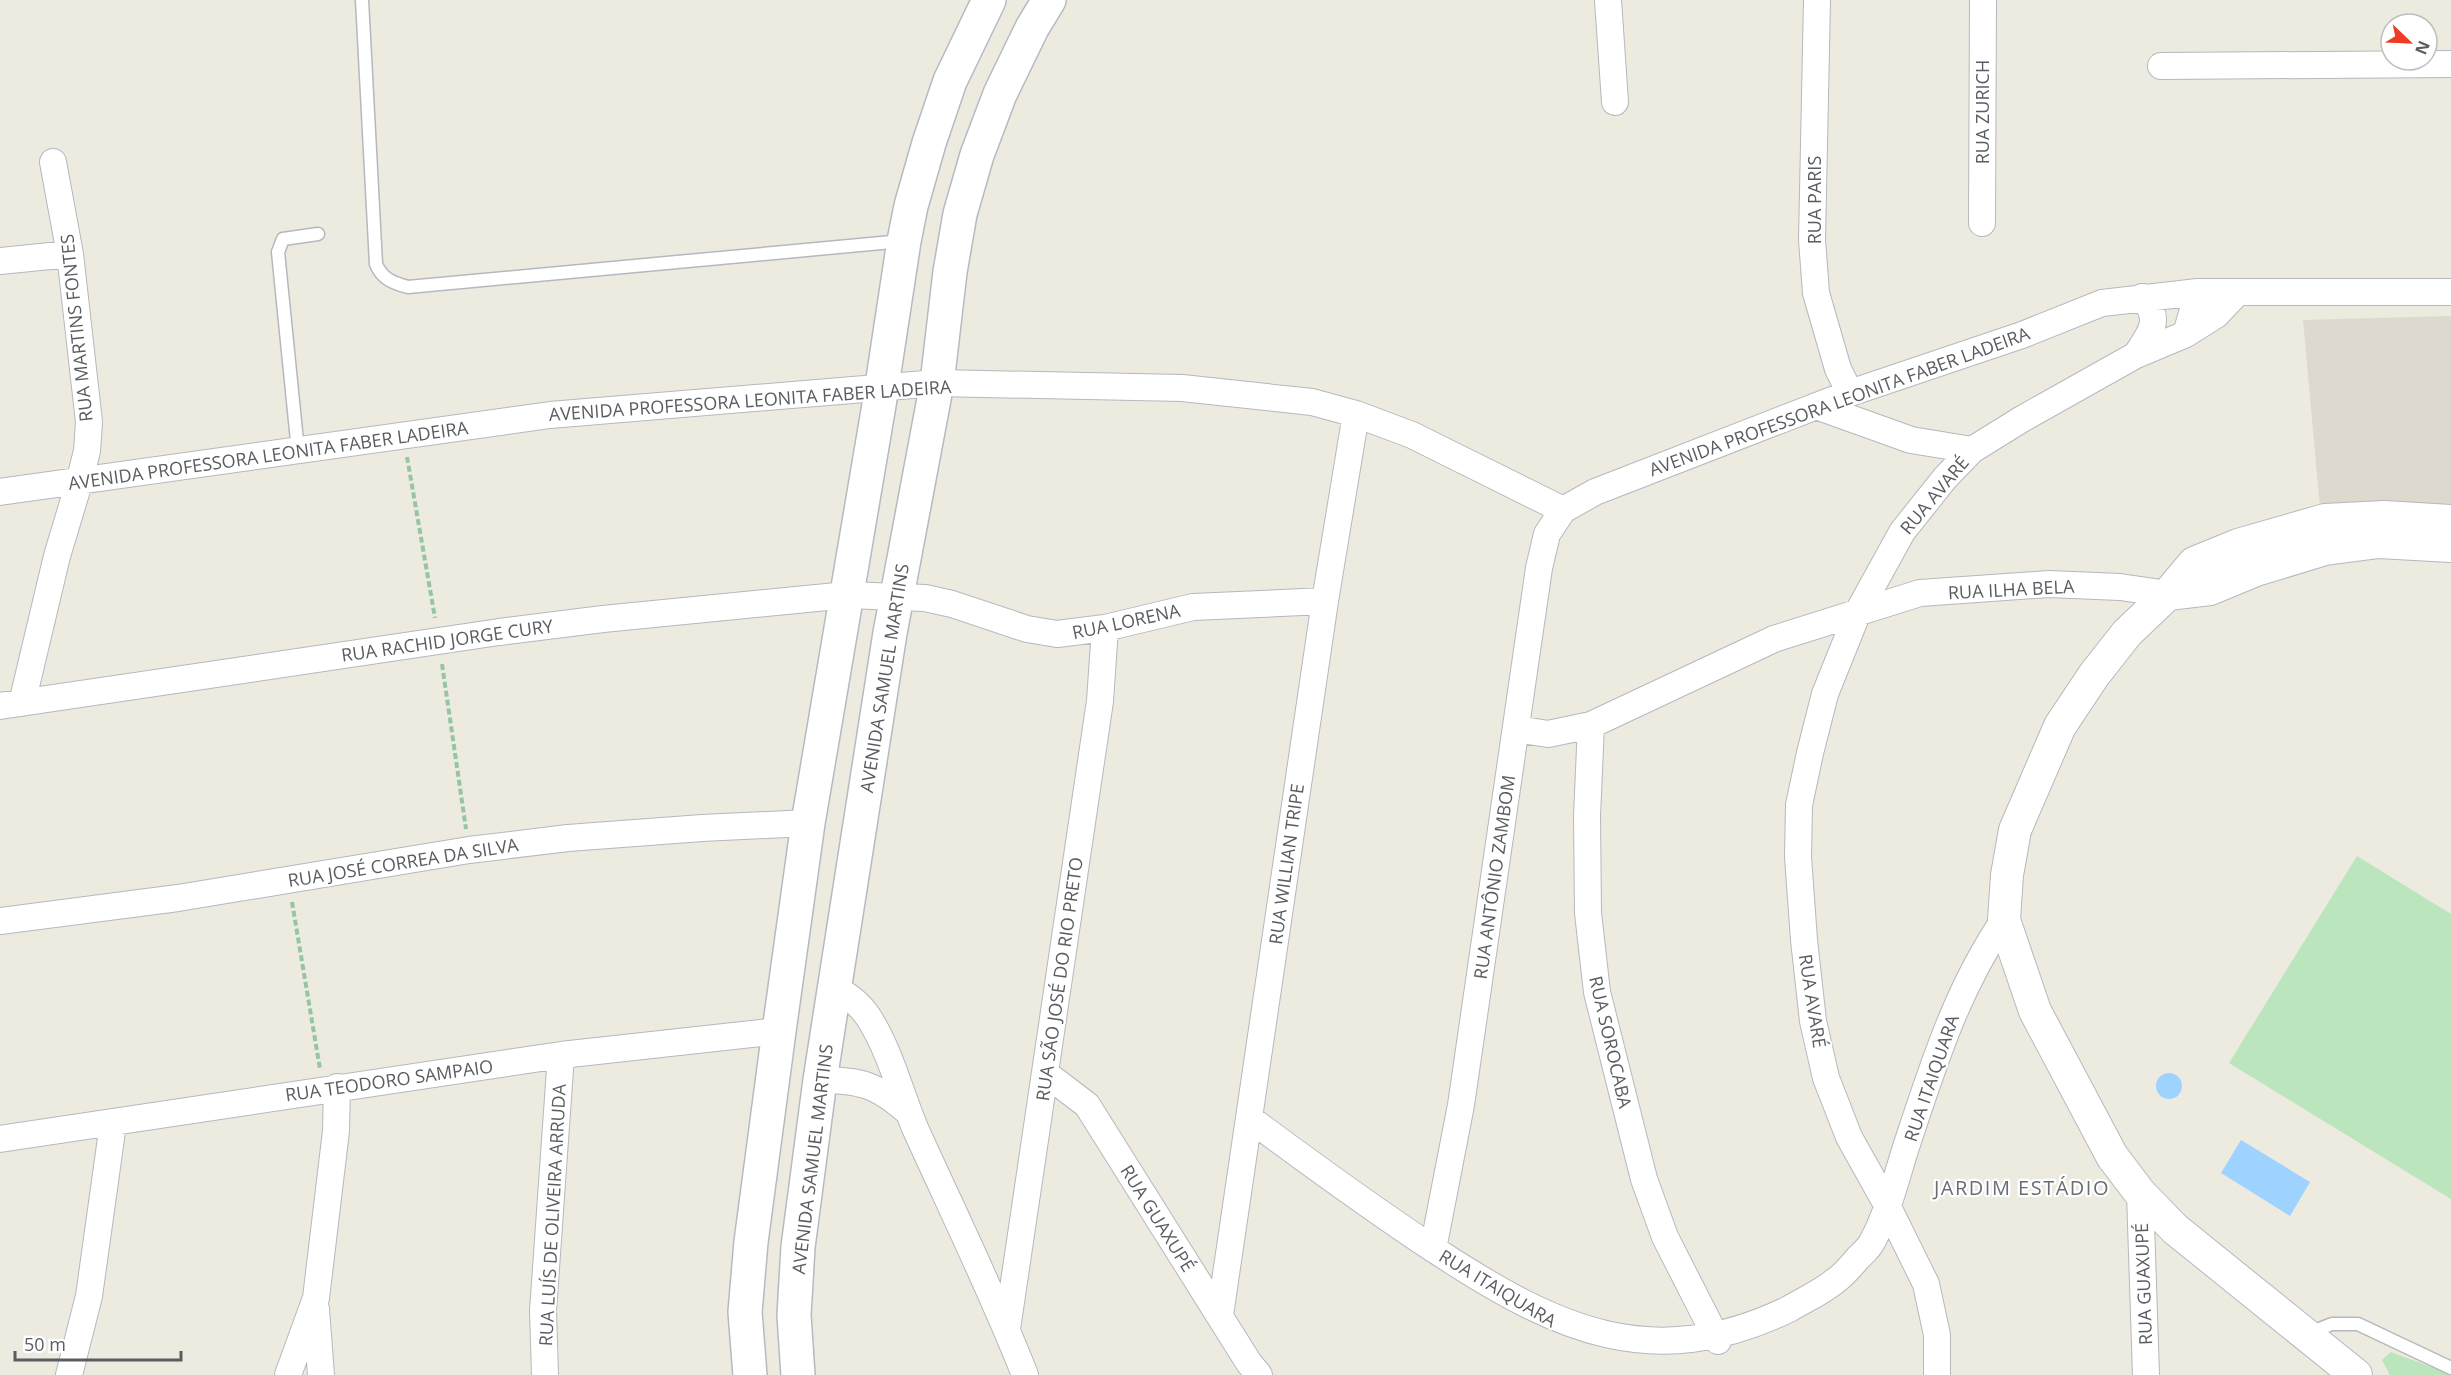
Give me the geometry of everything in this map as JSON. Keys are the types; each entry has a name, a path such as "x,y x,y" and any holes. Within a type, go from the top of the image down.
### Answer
{"main road":[{"path":"750,1375 745,1312 751,1242 773,1075 808,823 848,595 904,241 911,206 929,143 950,81 989,0"},
{"name":"AVENIDA SAMUEL MARTINS","path":"798,1375 794,1315 798,1247 820,1080 897,596 937,383 950,272 960,214 977,155 1000,94 1032,28 1049,0"},
{"path":"785,995 822,988 835,989"},
{"path":"773,1075 820,1080"}],"street":[{"path":"1608,0 1615,102"},
{"name":"RUA PARIS","path":"1817,0 1812,240 1816,293 1838,369 1850,393"},
{"name":"RUA ZURICH","path":"1982,223 1983,0"},
{"path":"2161,66 2451,64"},
{"name":"RUA MARTINS FONTES","path":"11,704 87,451 88,422 70,254 53,162"},
{"path":"0,261 70,254"},
{"name":"AVENIDA PROFESSORA LEONITA FABER LADEIRA","path":"0,492 79,483 550,415 937,383 1182,388 1312,402 1356,414 1412,435 1563,510 1595,492 1819,407 1850,393 2022,335 2102,303 2198,292 2451,292"},
{"path":"2186,334 2198,292"},
{"name":"RUA AVARÉ","path":"1937,1375 1936,1335 1926,1284 1887,1205 1849,1137 1826,1078 1814,1020 1804,940 1798,857 1799,805 1825,694 1858,612 1902,532 1945,478 1972,450 2136,355 2186,334 2216,315 2238,292"},
{"name":"RUA AVARÉ","path":"2136,355 2151,332 2154,317 2151,307 2142,297"},
{"path":"1819,407 1911,440 1972,450"},
{"name":"RUA WILLIAN TRIPE","path":"1220,1315 1325,601 1356,414"},
{"path":"1911,440 1945,478"},
{"name":"RUA ANTÔNIO ZAMBOM","path":"1433,1249 1461,1106 1539,568 1547,534 1563,510"},
{"path":"2356,1375 2175,1229 2140,1193 2112,1156 2035,1011 2004,920 2007,875 2014,830 2060,726 2094,675 2127,633 2168,594 2194,563 2238,545 2325,520 2384,517 2451,521"},
{"path":"2168,594 2210,589 2256,570 2325,549 2379,542 2451,546"},
{"name":"RUA ILHA BELA","path":"1858,612 1920,593 2049,584 2120,587 2168,594"},
{"name":"RUA RACHID JORGE CURY","path":"11,704 438,640 603,619 848,595 897,596"},
{"name":"RUA LORENA","path":"897,596 925,598 952,604 1042,632 1074,633 1193,607 1325,601"},
{"path":"1516,729 1548,734 1591,725 1774,639 1858,612"},
{"name":"RUA SÃO JOSÉ DO RIO PRETO","path":"1007,1329 1100,701 1105,628"},
{"name":"RUA SOROCABA","path":"1591,725 1587,816 1588,913 1597,992 1644,1179 1665,1237 1718,1341"},
{"name":"RUA JOSÉ CORREA DA SILVA","path":"0,921 178,898 469,850 568,838 808,823"},
{"name":"RUA ITAIQUARA","path":"1249,1118 1353,1195 1433,1249 1511,1300 1562,1326 1589,1335 1648,1346 1687,1347 1718,1341 1776,1317 1836,1281 1871,1244 1887,1205 1949,1021 1982,952 2004,920"},
{"path":"835,989 853,999 871,1020 881,1040 909,1112 1007,1329 1025,1375"},
{"name":"RUA TEODORO SAMPAIO","path":"0,1139 113,1124 330,1088 561,1055 779,1031"},
{"name":"RUA LUÍS DE OLIVEIRA ARRUDA","path":"545,1375 543,1311 561,1055"},
{"name":"RUA GUAXUPÉ","path":"1045,1073 1087,1105 1249,1363 1259,1375"},
{"path":"820,1080 844,1080 874,1087 909,1112"},
{"path":"321,1375 316,1298 336,1131 330,1088"},
{"path":"69,1375 89,1296 113,1124"},
{"name":"RUA GUAXUPÉ","path":"2140,1193 2146,1375"},
{"path":"288,1375 316,1298"}],"lane":[{"path":"362,0 376,264 379,273 395,283 408,286 904,241"},
{"path":"298,451 278,252 283,239 318,234"},
{"path":"2305,1335 2332,1324 2358,1324 2451,1368"}],"path":[{"path":"404,436 438,640 469,850"},
{"path":"289,880 330,1088"}],"shaded area":[{"path":"2451,316 2451,514 2320,508 2303,320"}],"green space":[{"path":"2357,856 2451,914 2451,1199 2229,1063"},
{"path":"2391,1352 2450,1375 2390,1375 2382,1360"}],"water":[{"path":"2169,1073 2178,1077 2182,1086 2178,1095 2169,1099 2160,1095 2156,1086 2160,1077"},
{"path":"2241,1140 2310,1182 2290,1216 2221,1173"}],"district":[{"name":"JARDIM ESTÁDIO","path":"2022,1187"}]}
